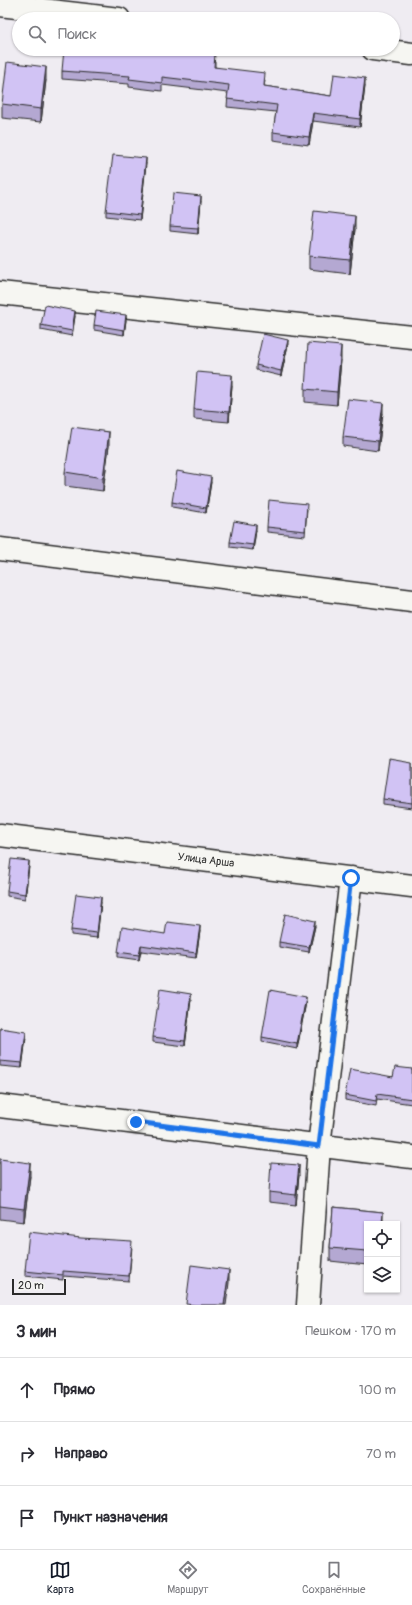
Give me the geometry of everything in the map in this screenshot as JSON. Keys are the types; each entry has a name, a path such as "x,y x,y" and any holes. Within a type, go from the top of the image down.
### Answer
{"street":[{"path":"0,5 60,12"},
{"path":"400,52 412,54"},
{"path":"0,293 412,337"},
{"path":"0,549 412,601"},
{"name":"Улица Арша","path":"0,835 412,886"},
{"path":"308,1305 319,1146 351,878"},
{"path":"0,1106 412,1158"}],"building":[{"path":"63,56 215,56 214,67 265,73 264,86 331,96 334,74 365,78 360,119 313,113 309,137 273,132 277,105 227,99 229,85 162,77 162,83 129,79 130,76 62,71"},
{"path":"7,62 46,67 41,109 2,104"},
{"path":"113,155 146,158 140,215 106,211"},
{"path":"173,193 201,196 198,228 170,226"},
{"path":"314,211 355,216 350,260 309,256"},
{"path":"45,305 75,311 72,331 41,325"},
{"path":"96,311 126,315 124,330 94,325"},
{"path":"263,334 288,340 281,371 256,365"},
{"path":"308,343 341,346 337,392 305,389"},
{"path":"197,372 232,375 229,412 194,409"},
{"path":"348,399 383,403 378,441 343,437"},
{"path":"72,427 109,432 103,478 65,472"},
{"path":"177,471 211,477 206,508 172,502"},
{"path":"269,500 307,504 305,531 267,527"},
{"path":"234,521 256,525 253,545 230,542"},
{"path":"389,759 412,763 412,803 383,799"},
{"path":"11,859 29,861 25,894 7,891"},
{"path":"76,894 101,897 97,933 71,930"},
{"path":"285,914 315,921 309,947 279,942"},
{"path":"167,922 200,926 196,953 141,945 139,955 118,952 122,927 165,934"},
{"path":"160,989 191,994 185,1041 153,1037"},
{"path":"270,990 306,997 297,1044 262,1037"},
{"path":"0,1028 26,1032 22,1063 0,1061"},
{"path":"395,1067 412,1069 412,1099 377,1094 376,1101 345,1095 350,1069 393,1077"},
{"path":"0,1159 30,1163 24,1209 0,1206"},
{"path":"271,1163 299,1165 296,1195 269,1192"},
{"path":"333,1207 383,1212 382,1221 364,1221 364,1251 330,1248"},
{"path":"29,1232 81,1238 132,1241 129,1276 63,1271 63,1275 25,1271"},
{"path":"191,1265 229,1270 224,1305 186,1304"}],"route":[{"path":"136,1122 319,1146 351,878"}]}
